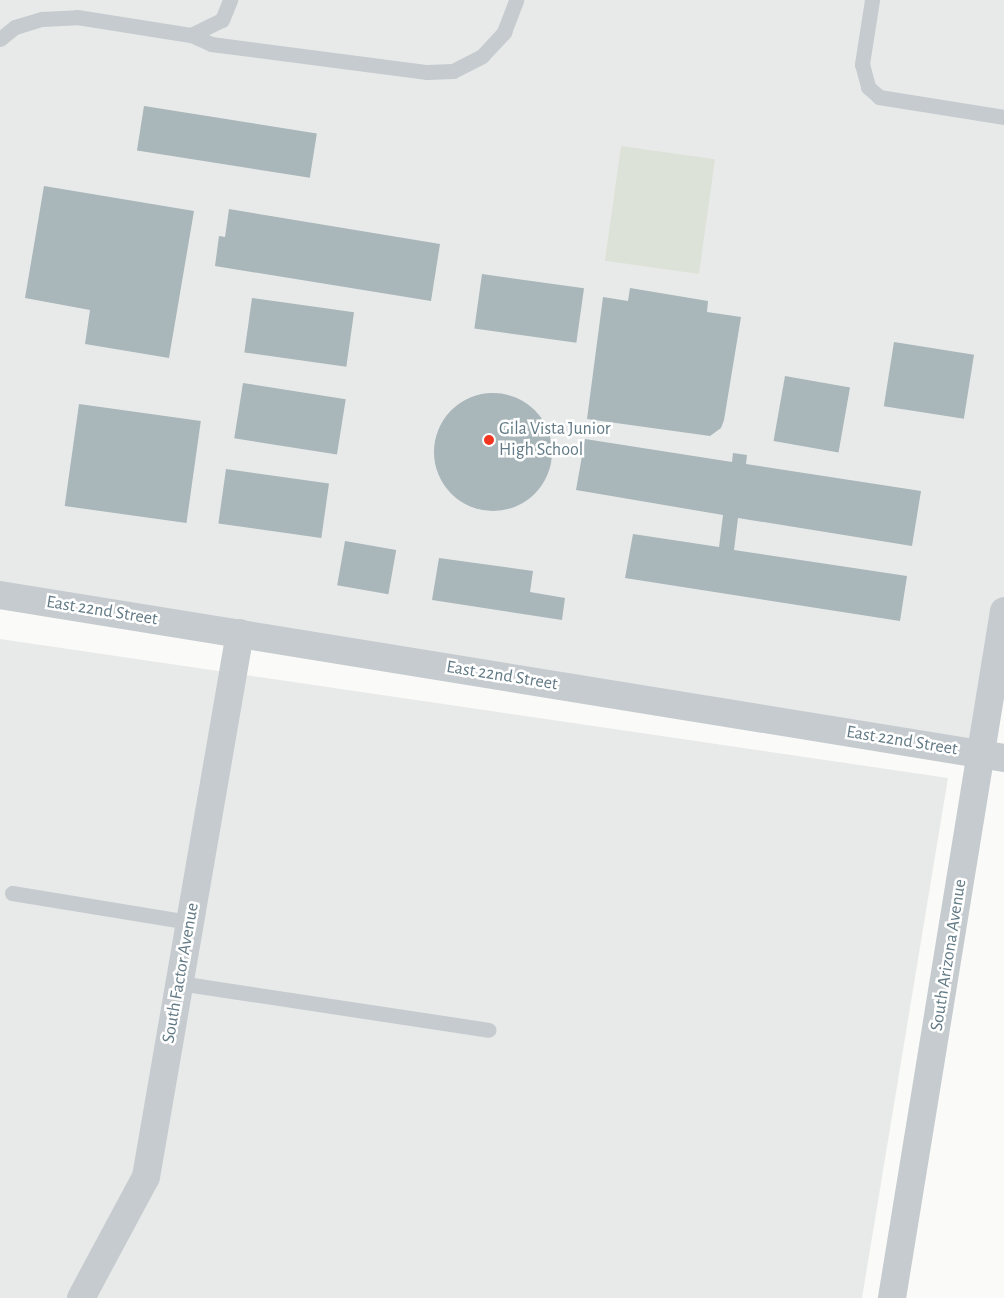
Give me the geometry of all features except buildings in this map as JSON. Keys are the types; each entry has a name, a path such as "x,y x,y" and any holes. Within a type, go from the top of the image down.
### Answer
{"street":[{"name":"East 22nd Street","path":"0,595 993,756"},
{"name":"South Arizona Avenue","path":"892,1298 993,756 1004,611"},
{"name":"South Factor Avenue","path":"81,1298 146,1177 240,634"}],"lane":[{"path":"191,35 222,20 230,0"},
{"path":"0,39 15,27 42,19 77,16 191,35 211,44 427,72 454,71 482,56 504,32 516,0"},
{"path":"872,0 862,64 868,87 879,97 1004,117"},
{"path":"12,893 190,922"},
{"path":"179,983 488,1030"}],"shaded area":[{"path":"0,0 1004,0 1004,611 982,754 0,595"},
{"path":"621,146 715,159 699,274 605,261"},
{"path":"0,639 948,778 862,1298 0,1298"}],"place":[{"name":"Gila Vista Junior High School","path":"489,440"}]}
